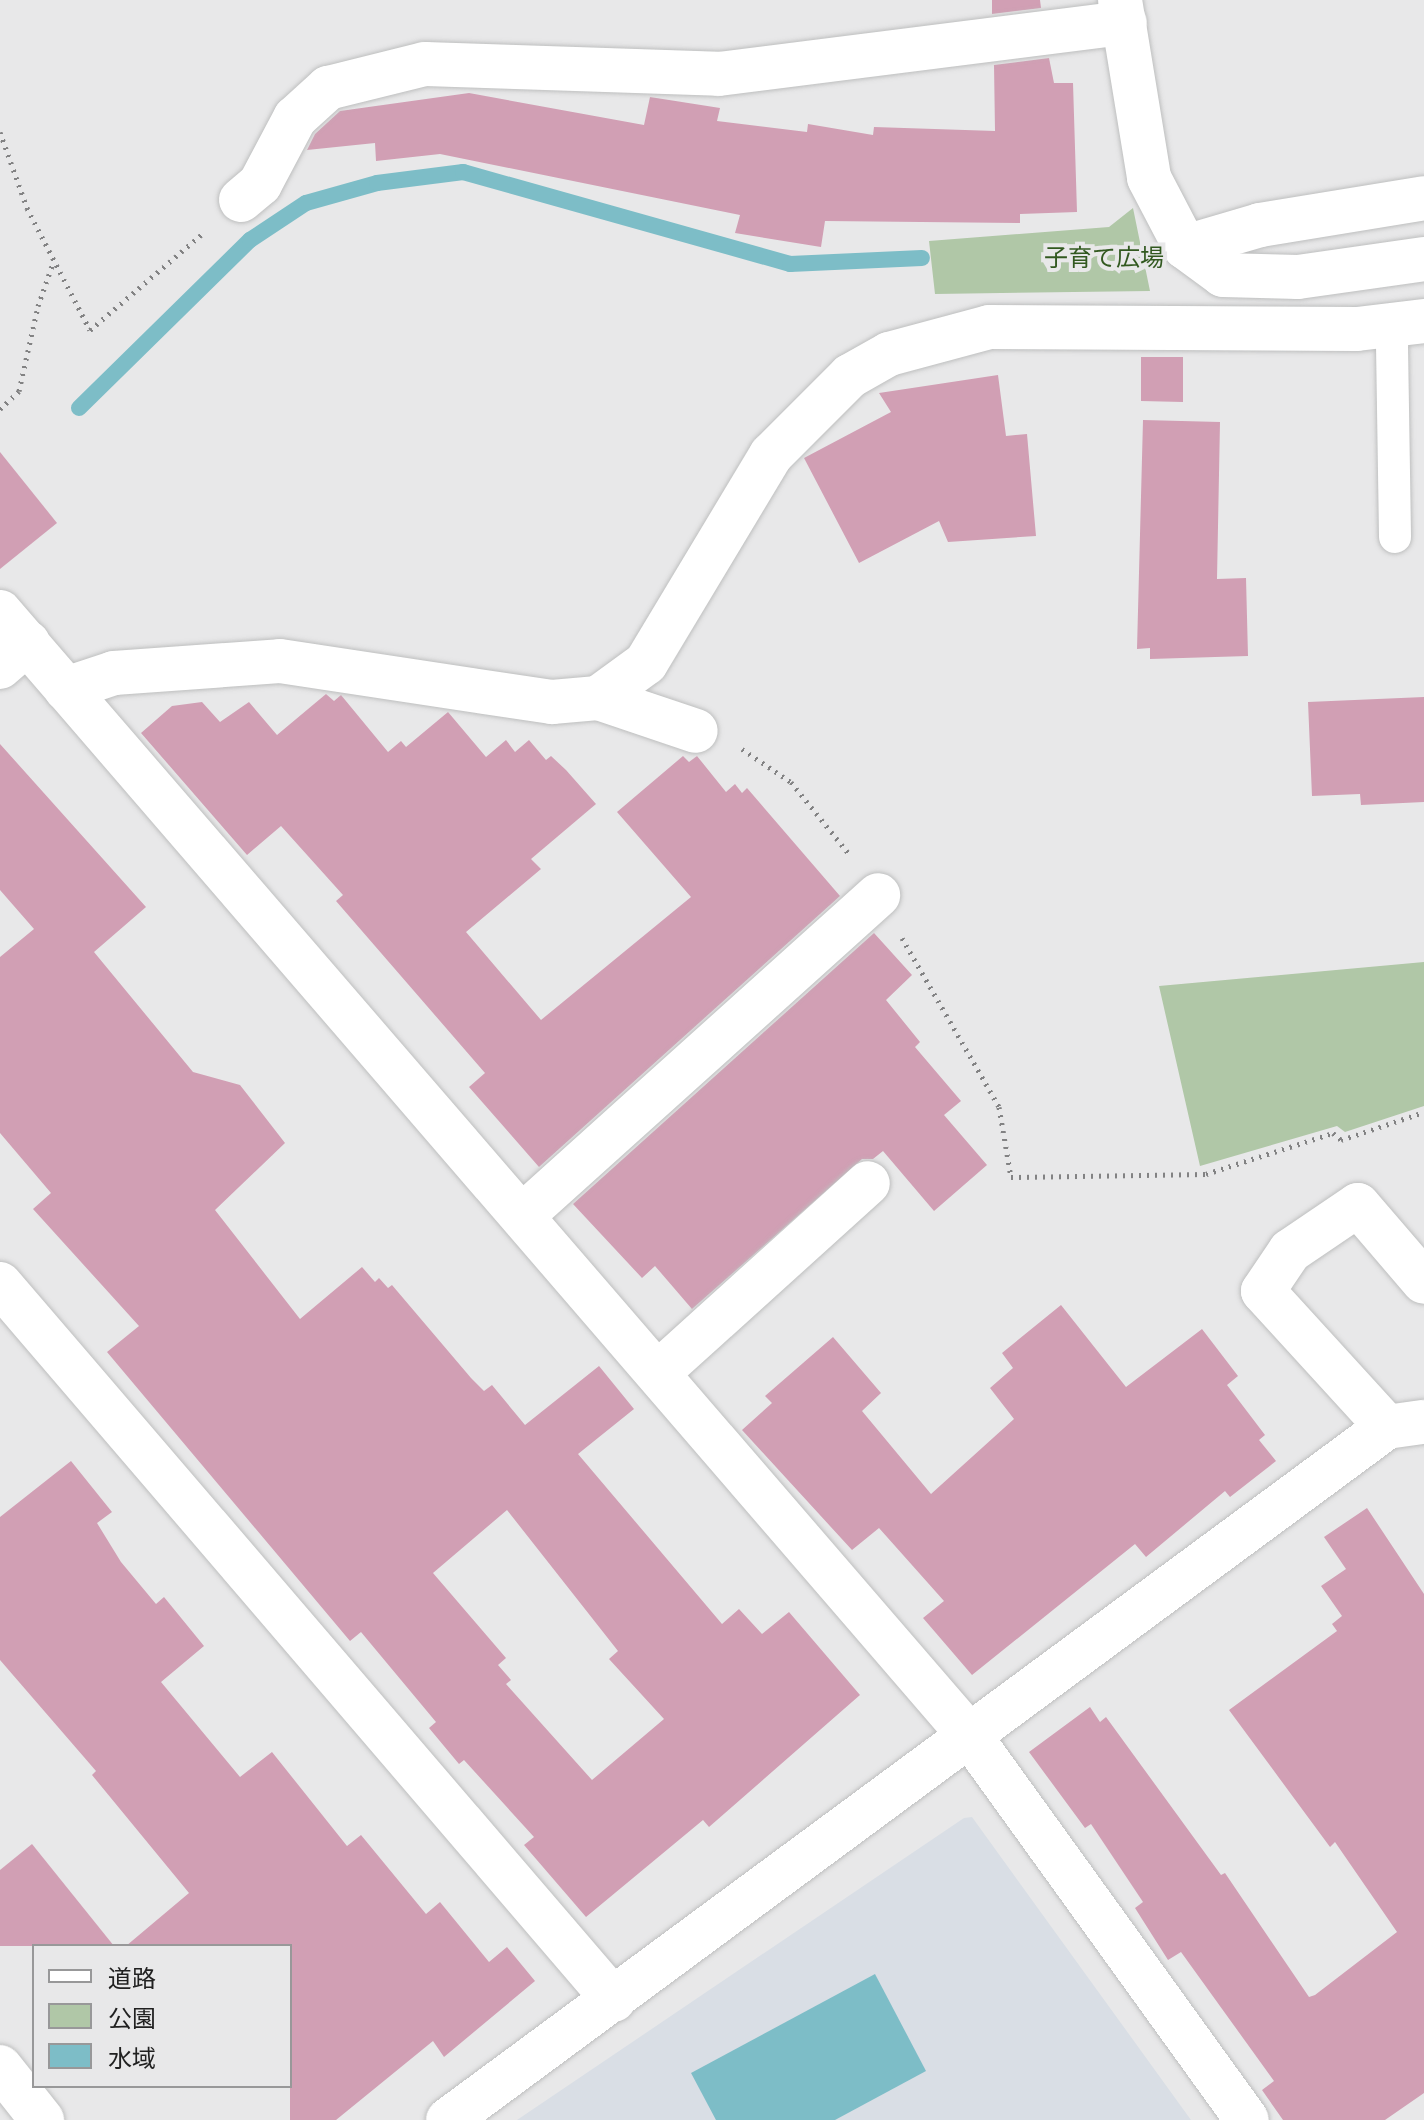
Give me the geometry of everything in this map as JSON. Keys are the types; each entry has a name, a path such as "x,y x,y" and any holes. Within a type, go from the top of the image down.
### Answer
{"street":[{"path":"241,200 260,184 295,118 328,88 425,64 719,74 1122,12 1149,178 1185,247 1223,275 1298,277 1424,259"},
{"path":"1185,247 1260,225 1424,198"},
{"path":"598,698 646,663 771,455 850,376 889,354 940,336 989,327 1405,323"},
{"path":"9,641 66,689 660,1371 970,1736 1247,2120"},
{"path":"66,689 114,673 253,660 552,702 598,698 696,731"},
{"path":"523,1215 878,895"},
{"path":"660,1371 868,1183"},
{"path":"448,2120 970,1736 1406,1425 1263,1291 1290,1251 1358,1205 1424,1282"},
{"path":"0,1284 614,2000"},
{"path":"0,2067 42,2120"}],"lane":[{"path":"1395,537 1392,345 1405,323"}],"path":[{"path":"0,132 54,261 90,330 241,200"},
{"path":"0,409 19,391 38,306 54,261"},
{"path":"948,1021 999,1107 1011,1177 1206,1174 1333,1133 1341,1140 1424,1112"}],"shaded area":[{"path":"972,1817 1191,2120 517,2120 964,1818"}],"green space":[{"name":"子育て広場","path":"1133,208 1150,291 935,294 929,241 1109,227"},
{"path":"1424,962 1424,1106 1345,1132 1337,1126 1200,1166 1159,986"}],"water":[{"path":"875,1974 926,2071 835,2120 716,2120 691,2073"}],"building":[{"path":"992,0 1040,0 1041,8 992,14"},
{"path":"1049,58 1054,83 1073,83 1077,212 1020,214 1020,223 825,221 821,247 735,233 740,215 440,154 376,161 375,143 307,150 315,134 340,111 469,93 644,125 650,97 720,108 717,121 807,132 808,124 873,135 874,127 995,131 994,65"},
{"path":"1141,357 1183,357 1183,402 1141,401"},
{"path":"998,375 1006,436 1027,434 1036,536 948,542 939,521 859,563 804,458 891,412 879,393"},
{"path":"1143,420 1220,422 1217,579 1246,578 1248,656 1150,659 1150,648 1137,649"},
{"path":"0,452 57,523 0,569"},
{"path":"326,694 334,701 341,695 388,752 401,741 406,747 448,712 486,757 506,740 515,752 529,740 546,760 551,756 566,770 596,804 531,859 541,869 466,932 541,1020 691,897 617,812 683,756 689,762 697,756 726,792 735,784 742,793 747,788 840,896 539,1167 469,1087 485,1073 336,901 343,895 281,826 247,855 141,733 172,706 202,702 220,722 249,702 277,735"},
{"path":"1424,697 1424,802 1361,805 1360,794 1312,796 1308,702"},
{"path":"0,744 146,907 94,952 193,1072 240,1085 285,1143 215,1210 300,1319 362,1267 375,1282 379,1278 388,1288 392,1285 471,1378 484,1391 492,1385 525,1425 599,1366 634,1409 578,1454 722,1624 739,1609 762,1634 789,1612 860,1695 709,1827 703,1820 586,1917 524,1845 534,1837 464,1760 459,1764 429,1728 436,1722 361,1632 350,1641 107,1352 139,1326 33,1209 51,1193 0,1133 0,957 34,929 0,890","holes":["507,1510 618,1651 609,1659 664,1719 592,1780 506,1684 511,1680 498,1665 506,1658 433,1573"]},
{"path":"874,933 912,975 886,1000 920,1042 915,1047 961,1101 944,1115 987,1165 934,1211 883,1151 873,1159 862,1159 692,1309 655,1266 642,1278 573,1204"},
{"path":"1061,1305 1126,1387 1202,1329 1238,1376 1227,1385 1265,1435 1259,1440 1276,1461 1230,1497 1225,1491 1146,1557 1135,1544 972,1675 923,1618 944,1601 879,1528 852,1550 742,1430 772,1403 765,1396 833,1337 881,1393 862,1411 931,1494 1014,1419 990,1388 1013,1368 1002,1353"},
{"path":"71,1461 112,1512 97,1523 121,1562 156,1604 164,1597 204,1646 161,1682 240,1777 272,1752 347,1846 361,1835 426,1914 440,1902 489,1962 507,1947 535,1981 444,2057 433,2041 336,2120 290,2120 292,1944 128,1944 189,1893 92,1775 96,1771 0,1660 0,1517"},
{"path":"1367,1508 1424,1594 1424,2093 1385,2120 1283,2120 1262,2090 1274,2081 1181,1952 1168,1960 1135,1908 1143,1902 1091,1824 1085,1828 1029,1752 1090,1707 1100,1722 1106,1717 1221,1875 1225,1873 1309,1997 1315,1995 1397,1932 1335,1842 1330,1847 1229,1710 1337,1631 1332,1624 1342,1616 1321,1586 1346,1569 1324,1537"},
{"path":"32,1844 112,1944 0,1946 0,1870"}],"waterway":[{"path":"79,408 250,240 306,203 377,183 463,172 790,264 922,258"}]}
